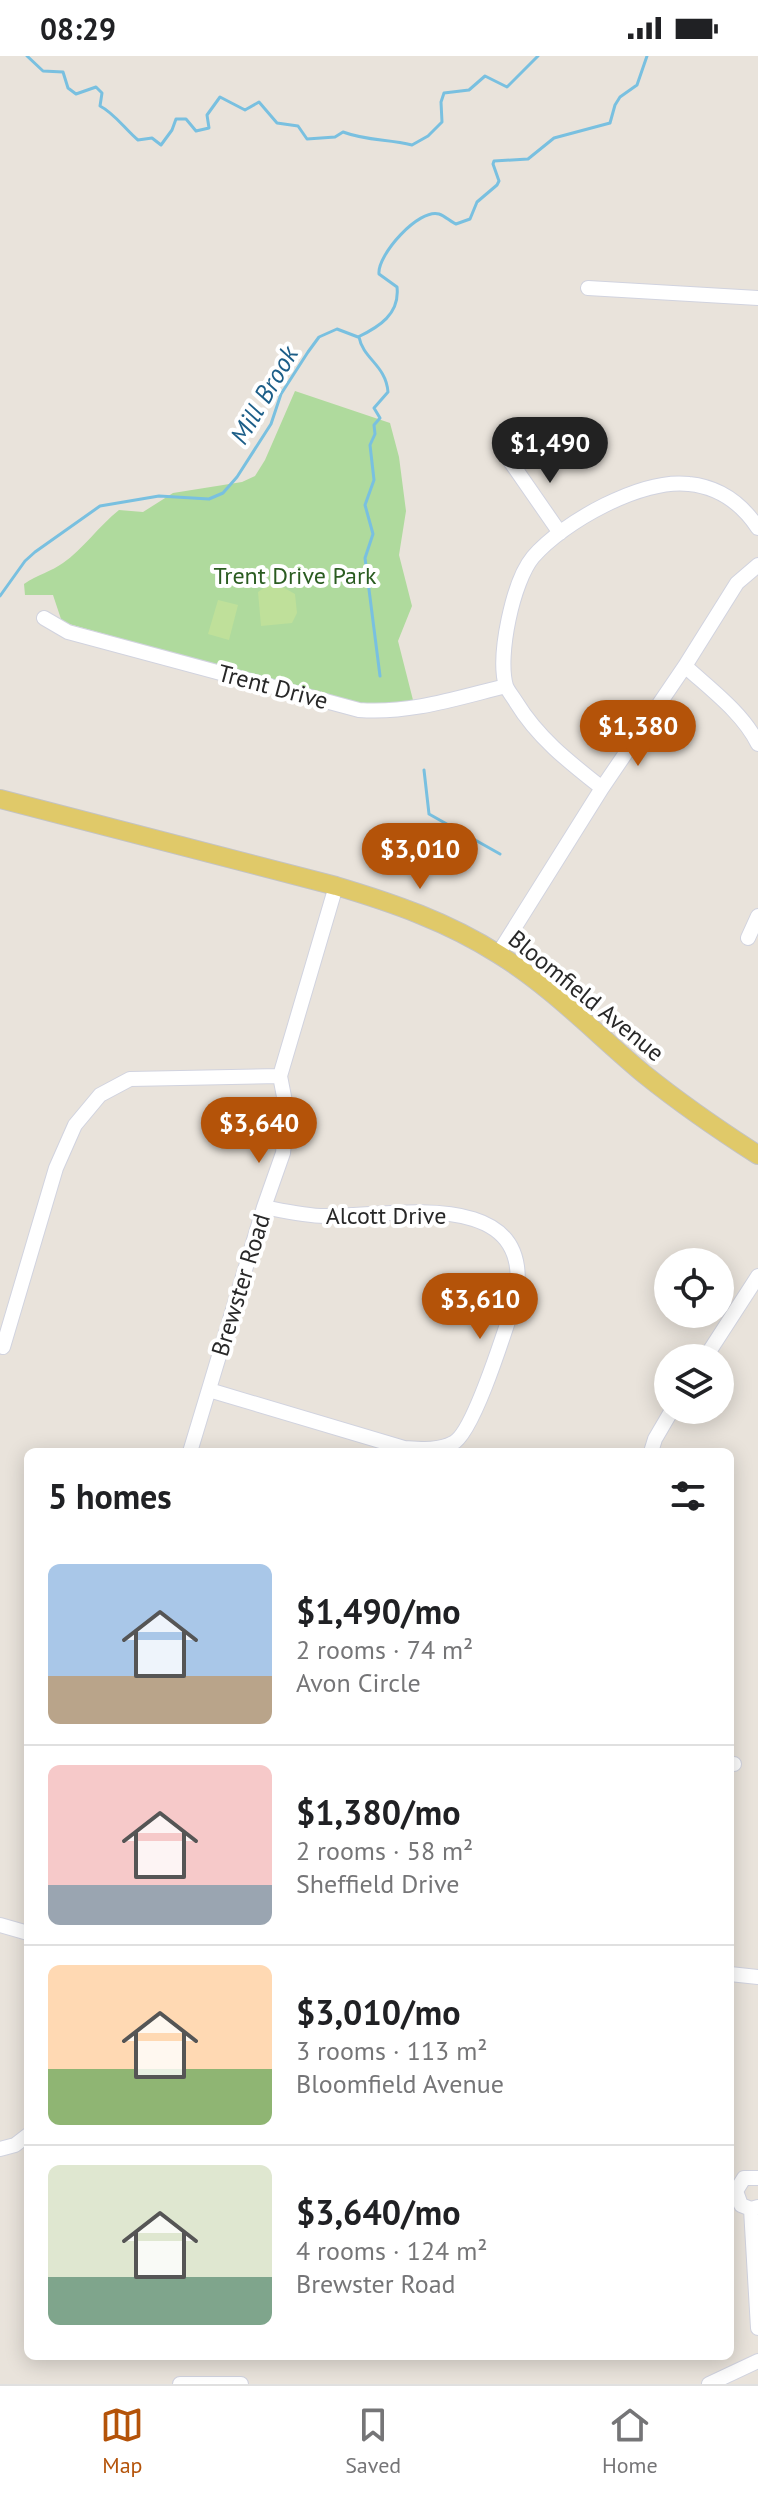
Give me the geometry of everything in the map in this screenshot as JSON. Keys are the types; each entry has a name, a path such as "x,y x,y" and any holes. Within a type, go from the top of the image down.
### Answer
{"main road":[{"name":"Bloomfield Avenue","path":"0,799 336,886 420,914 498,954 545,989 683,1105 758,1155"}],"street":[{"path":"588,288 758,298"},
{"path":"508,458 560,533"},
{"path":"602,788 551,747 522,712 506,686 504,639 514,597 532,559 571,523 638,490 687,483 720,492 747,511 758,528"},
{"path":"498,954 602,788 737,583 758,565"},
{"name":"Trent Drive","path":"44,618 68,632 359,710 381,712 412,709 506,686"},
{"path":"685,666 721,698 758,744"},
{"name":"Brewster Road","path":"191,1448 283,1153 287,1112 280,1076 336,886"},
{"path":"748,938 758,916"},
{"path":"3,1347 56,1168 75,1125 100,1095 130,1079 280,1076"},
{"name":"Alcott Drive","path":"264,1207 319,1216 399,1211 448,1212 480,1222 503,1235 515,1256 520,1276 516,1297 470,1423 455,1443 434,1448"},
{"path":"714,1344 758,1276"},
{"name":"Alcott Drive","path":"209,1390 404,1448"},
{"path":"652,1448 664,1424"},
{"path":"0,1925 24,1932"},
{"path":"734,1974 758,1977"},
{"path":"0,2149 15,2145 24,2138"},
{"path":"758,2178 744,2178 736,2191 741,2205 755,2208 758,2328"},
{"path":"709,2384 758,2361"},
{"path":"180,2384 241,2384"}],"green space":[{"name":"Trent Drive Park","path":"295,391 390,423 399,457 406,511 399,555 412,606 398,641 414,704 365,707 62,622 53,595 25,595 24,584 70,558 119,510 143,512 173,493 242,482 255,476"},
{"path":"268,585 279,585 295,594 297,613 292,623 261,626 258,592"},
{"path":"218,600 238,605 229,640 208,634"}],"waterway":[{"path":"27,56 43,71 63,72 68,88 76,94 96,87 102,93 100,106 138,140 152,138 161,145 176,119 186,119 196,131 209,128 207,115 220,97 245,110 259,102 277,123 298,126 307,139 335,137 343,132 412,145 428,136 442,122 444,93 469,90 485,76 507,87 538,56"},
{"name":"Mill Brook","path":"0,596 25,561 100,506 159,496 209,499 223,493 271,424 281,394 319,337 337,329 358,337 380,324 392,312 397,287 379,274 385,256 401,235 411,225 431,214 439,214 456,224 470,219 477,202 499,181 494,161 528,159 554,138 610,123 620,97 637,85 647,56"},
{"path":"359,337 361,345 383,375 388,392 374,408 380,418 374,425 375,434 370,445 374,480 365,505 373,534 365,558 380,676"},
{"path":"424,770 429,814 500,854"}]}
